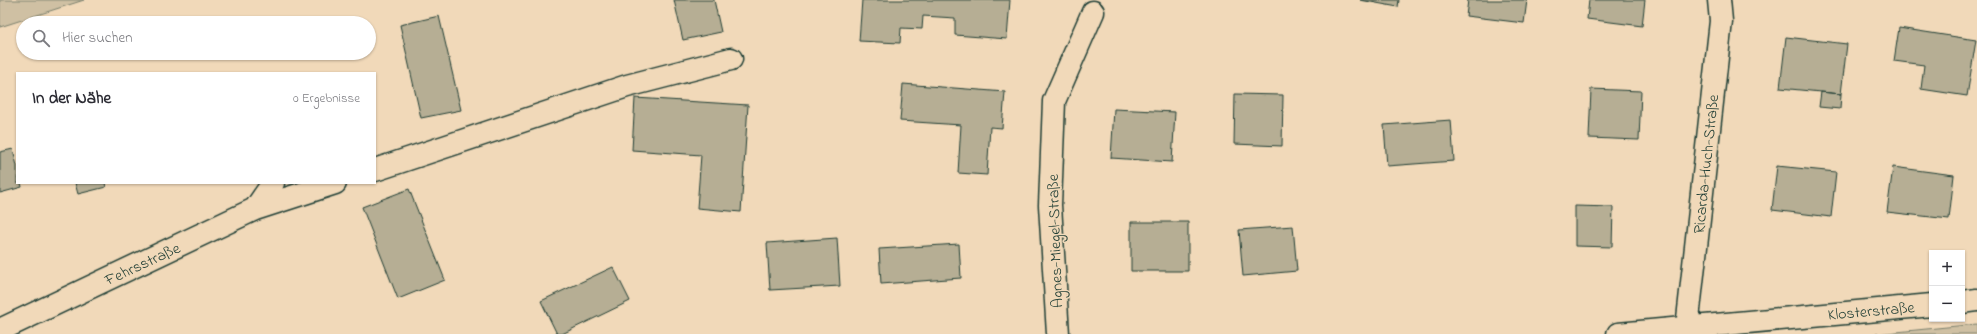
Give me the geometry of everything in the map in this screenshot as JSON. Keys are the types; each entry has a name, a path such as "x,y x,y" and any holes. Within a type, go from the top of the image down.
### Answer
{"street":[{"name":"Ricarda-Huch-Straße","path":"1687,328 1721,21 1719,0"},
{"name":"Agnes-Miegel-Straße","path":"1058,334 1050,205 1054,101 1093,12"},
{"path":"376,170 627,86 731,59"},
{"path":"256,209 272,184"},
{"name":"Fehrsstraße","path":"0,330 256,209 332,184"},
{"path":"1965,302 1977,300"},
{"name":"Klosterstraße","path":"1618,334 1929,305"}],"shaded area":[{"path":"0,0 84,0 34,16 16,16 16,22 0,27"},
{"path":"1977,324 1977,334 1876,334"}],"building":[{"path":"674,0 714,0 721,32 683,40"},
{"path":"862,0 1010,0 1007,39 955,35 955,18 923,16 922,29 901,28 900,43 859,41"},
{"path":"1360,0 1399,0 1398,7"},
{"path":"1468,0 1527,0 1524,23 1466,16"},
{"path":"1589,0 1645,0 1642,26 1587,19"},
{"path":"439,16 461,110 421,118 400,25"},
{"path":"1899,28 1976,40 1967,96 1921,89 1924,65 1894,61"},
{"path":"1786,37 1847,44 1841,94 1780,88"},
{"path":"903,84 1005,92 1002,128 990,127 987,175 958,173 961,125 900,121"},
{"path":"1591,89 1641,91 1639,140 1589,138"},
{"path":"1821,92 1841,94 1840,109 1819,107"},
{"path":"1235,94 1283,95 1282,146 1234,144"},
{"path":"635,98 748,105 741,212 697,208 701,155 632,150"},
{"path":"1114,109 1175,112 1172,162 1111,158"},
{"path":"1451,120 1454,161 1387,166 1384,125"},
{"path":"13,149 16,162 16,184 21,184 22,187 0,193 0,152"},
{"path":"1777,166 1836,172 1831,217 1772,210"},
{"path":"1893,167 1954,175 1949,219 1887,212"},
{"path":"75,184 105,184 106,187 78,194"},
{"path":"409,189 445,280 398,299 362,207"},
{"path":"1575,206 1613,207 1612,247 1575,246"},
{"path":"1131,222 1188,222 1188,271 1131,271"},
{"path":"1293,226 1297,271 1243,276 1239,230"},
{"path":"837,238 840,286 770,290 767,243"},
{"path":"959,244 961,278 881,284 879,249"},
{"path":"613,267 630,301 562,334 557,334 541,301"}]}
